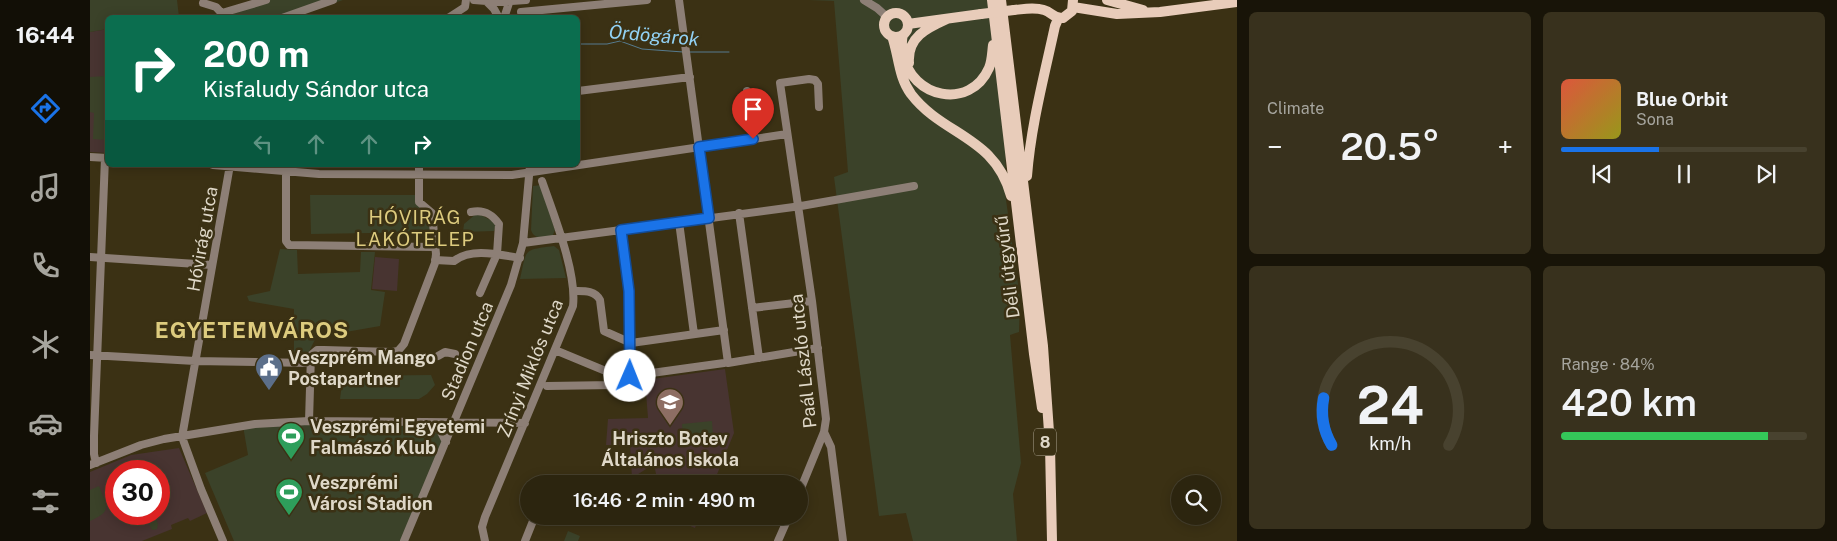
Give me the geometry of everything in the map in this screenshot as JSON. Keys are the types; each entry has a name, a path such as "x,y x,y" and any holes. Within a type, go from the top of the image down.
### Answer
{"main road":[{"name":"Déli útgyűrű","path":"992,0 1034,354 1042,404 1052,536"},
{"name":"Déli útgyűrű","path":"1001,0 1047,389 1052,536"},
{"path":"1032,8 1043,0"},
{"path":"1106,0 1149,12"},
{"path":"908,24 1032,8 1048,11 1058,18 1066,17 1073,4 1117,14 1237,2"},
{"path":"897,35 907,30 908,24 905,17 893,14 887,17 884,26 886,32 897,35 902,39 904,59 911,74 922,86 942,94 958,94 974,87 989,69 995,24"},
{"path":"1025,200 1029,145 1058,18"},
{"path":"911,74 909,53 914,40 927,28 948,19"},
{"path":"897,35 901,74 908,89 928,112 978,145 988,154 998,167 1008,186 1018,220"}],"street":[{"path":"203,3 209,4 224,15 266,0"},
{"path":"291,15 334,0"},
{"path":"453,15 465,7 466,0"},
{"path":"474,0 526,0"},
{"path":"521,12 647,0"},
{"path":"679,0 724,330 726,363"},
{"path":"864,0 878,8 887,17"},
{"path":"486,1 497,15"},
{"path":"505,15 510,1"},
{"path":"580,91 690,77"},
{"name":"Paál László utca","path":"819,107 818,84 814,80 780,83 818,348 826,419 824,432 831,447 843,541"},
{"path":"747,91 753,139"},
{"path":"580,162 787,134"},
{"path":"90,157 105,158"},
{"path":"105,167 93,355 93,464 142,445 182,436 255,424 309,422 525,423"},
{"name":"Hóvirág utca","path":"182,436 230,167"},
{"path":"239,167 286,172 361,176 419,176 512,175 530,169 545,167"},
{"path":"309,422 310,363 312,355 317,350 392,352 402,347 435,260 436,247 432,213 419,202 418,167"},
{"path":"448,167 448,175"},
{"name":"Stadion utca","path":"404,541 511,285 523,244 530,169"},
{"path":"286,172 286,241 289,245 436,247"},
{"path":"512,175 520,179 527,195"},
{"name":"Zrínyi Miklós utca","path":"484,538 482,527 485,517 572,311 574,291 561,238 542,181"},
{"path":"523,244 738,213 798,207 914,186"},
{"path":"471,212 479,210 492,214 499,224 497,254 480,293"},
{"path":"738,213 759,358"},
{"path":"679,222 694,334"},
{"path":"621,230 629,291 630,376"},
{"path":"435,260 454,261 472,254 488,253 520,258"},
{"path":"90,257 212,265"},
{"path":"574,291 592,292 598,295 604,331 631,343 724,330"},
{"path":"752,308 812,301"},
{"path":"555,350 624,379 630,376 818,348"},
{"path":"438,356 445,352 454,354"},
{"path":"93,355 195,361 310,363"},
{"path":"547,386 613,385 618,382 620,377"},
{"path":"422,422 440,430 446,442"},
{"path":"806,475 824,432"},
{"path":"182,436 201,489 224,541"},
{"path":"524,541 531,525"},
{"path":"778,541 785,525"}],"shaded area":[{"path":"105,29 105,153 90,152 90,32"},
{"path":"375,257 399,259 397,291 372,289"},
{"name":"Hriszto Botev Általános Iskola","path":"725,369 734,433 717,475 656,475 654,464 637,475 632,475 630,445 606,445 608,419 648,418 645,380"},
{"path":"179,448 207,513 190,521 188,518 171,525 172,529 142,541 90,541 90,472 105,466 105,525 170,525 170,460 119,460 131,455"}],"green space":[{"path":"90,0 177,0 179,15 105,15 105,29 90,32"},
{"path":"260,0 343,0 299,15 227,15 223,11"},
{"path":"809,0 993,0 1006,139 1005,193 1020,298 1019,332 1010,335 1021,463 1013,494 1017,541 913,541 906,513 879,516 834,177 848,172 834,1"},
{"path":"105,76 105,140 93,139 94,113 90,112 90,77"},
{"path":"541,185 555,230 552,237 537,237 531,230 533,186"},
{"path":"310,195 416,195 430,214 431,232 311,234"},
{"path":"477,213 496,223 494,231 463,232 464,224"},
{"path":"554,246 559,250 566,278 520,279 525,256 531,250"},
{"path":"280,249 297,250 298,274 360,272 361,252 375,252 371,290 385,292 380,326 340,333 321,327 306,358 294,357 294,309 249,301 247,296 270,291"},
{"path":"431,375 435,385 427,394 419,399 340,399 343,376"},
{"path":"712,421 713,436 727,435 727,438 678,443 678,441 683,440 682,424"},
{"path":"422,422 440,430 446,442 404,541 234,541 205,473 248,455 243,426"},
{"path":"99,486 105,500 105,511 90,521 90,490"},
{"path":"150,525 158,525 157,529 152,530"},
{"path":"568,531 580,536 578,541 564,541"}],"waterway":[{"name":"Ördögárok","path":"580,44 607,44 620,41 642,49 683,52"},
{"name":"Ördögárok","path":"690,52 729,52"}],"place":[{"name":"Veszprém Mango Postapartner","path":"269,391"},
{"name":"Hriszto Botev Általános Iskola","path":"670,426"},
{"name":"Veszprémi Egyetemi Falmászó Klub","path":"291,460"},
{"name":"Veszprémi Városi Stadion","path":"289,516"}],"district":[{"name":"HÓVIRÁG LAKÓTELEP","path":"415,228"},
{"name":"EGYETEMVÁROS","path":"252,330"}],"route":[{"path":"630,376 629,291 621,230 709,218 699,147 753,139"}]}
